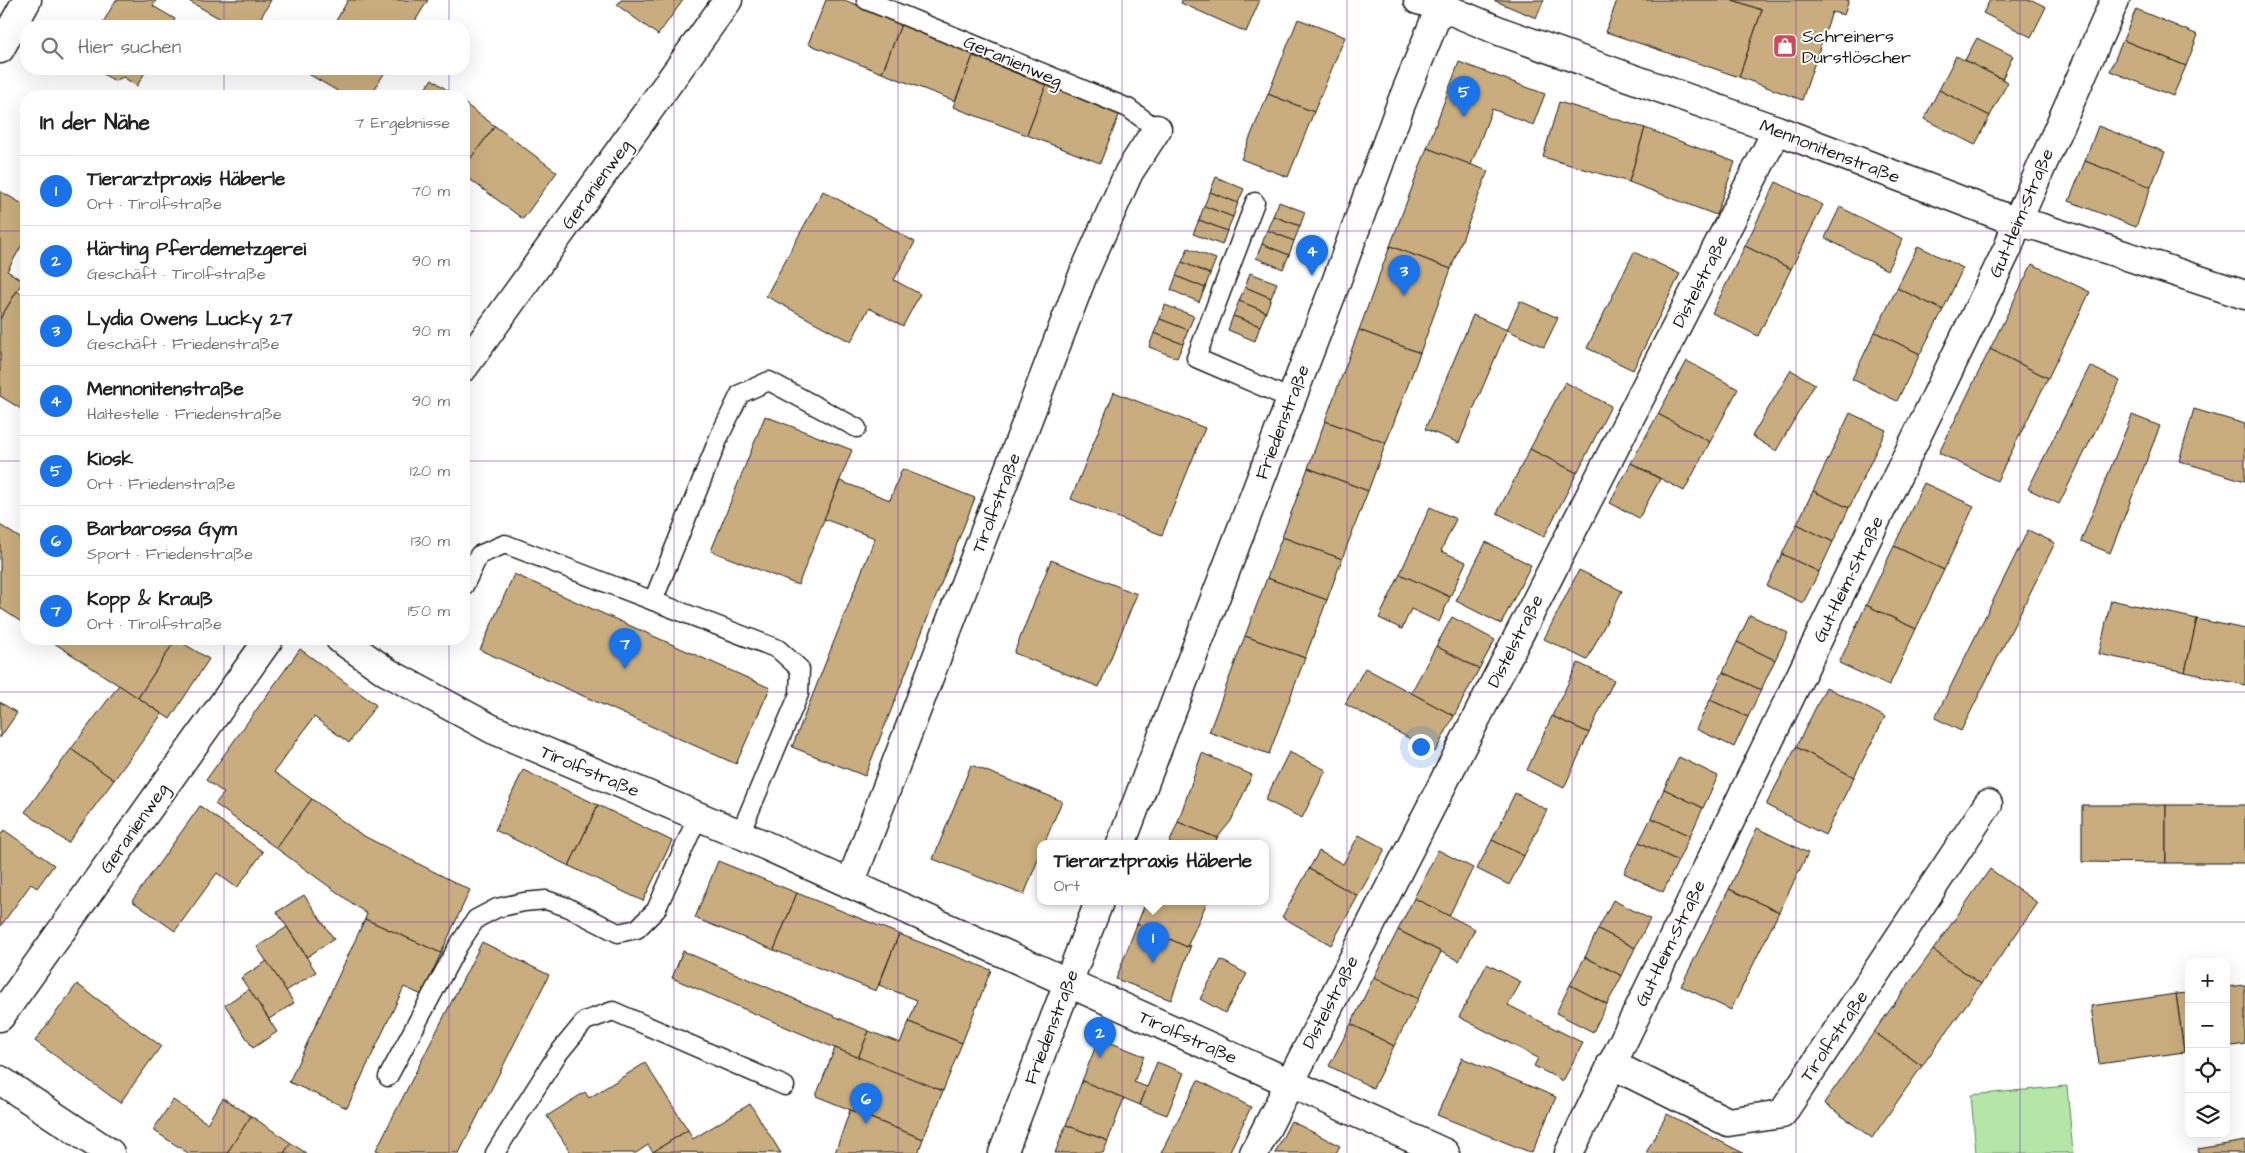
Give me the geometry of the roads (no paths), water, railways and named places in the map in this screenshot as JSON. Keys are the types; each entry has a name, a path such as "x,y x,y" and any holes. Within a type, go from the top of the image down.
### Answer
{"street":[{"path":"0,49 27,0"},
{"name":"Geranienweg","path":"470,359 728,0"},
{"name":"Gut-Heim-Straße","path":"1569,1153 2004,257 2017,222 2115,0"},
{"name":"Mennonitenstraße","path":"1434,2 1502,32 1777,130 2017,222 2039,227 2245,295"},
{"name":"Friedenstraße","path":"1123,840 1291,399 1401,104 1434,2"},
{"name":"Tirolfstraße","path":"850,884 1083,275 1129,172 1157,129"},
{"name":"Distelstraße","path":"1254,1153 1288,1083 1777,130"},
{"name":"Geranienweg","path":"0,1018 265,645"},
{"name":"Tirolfstraße","path":"349,645 387,672 492,730 740,834 1445,1153"},
{"name":"Tirolfstraße","path":"1611,1064 1728,1122 1782,1114 1988,804"},
{"name":"Friedenstraße","path":"1003,1153 1098,905"},
{"path":"0,1080 110,1153"}],"lane":[{"name":"Geranienweg","path":"866,0 1128,108 1157,129"},
{"path":"1255,202 1196,358 1291,399"},
{"path":"653,601 720,435 740,394 769,381 858,428"},
{"path":"470,574 479,555 505,544 778,649 800,669 799,694 740,834"},
{"path":"388,1077 458,946 476,919 497,908 524,902 546,900 567,907 618,933 637,929 656,910 698,816"},
{"path":"495,1153 556,1055 585,1021 613,1012 785,1086"}],"place":[{"name":"Schreiners Durstlöscher","path":"1785,46"},
{"name":"Kiosk","path":"1464,117"},
{"name":"Mennonitenstraße","path":"1312,276"},
{"name":"Lydia Owens Lucky 27","path":"1404,296"},
{"name":"Kopp & Krauß","path":"625,669"},
{"name":"Tierarztpraxis Häberle","path":"1153,963"},
{"name":"Härting Pferdemetzgerei","path":"1100,1058"},
{"name":"Barbarossa Gym","path":"866,1124"}]}
